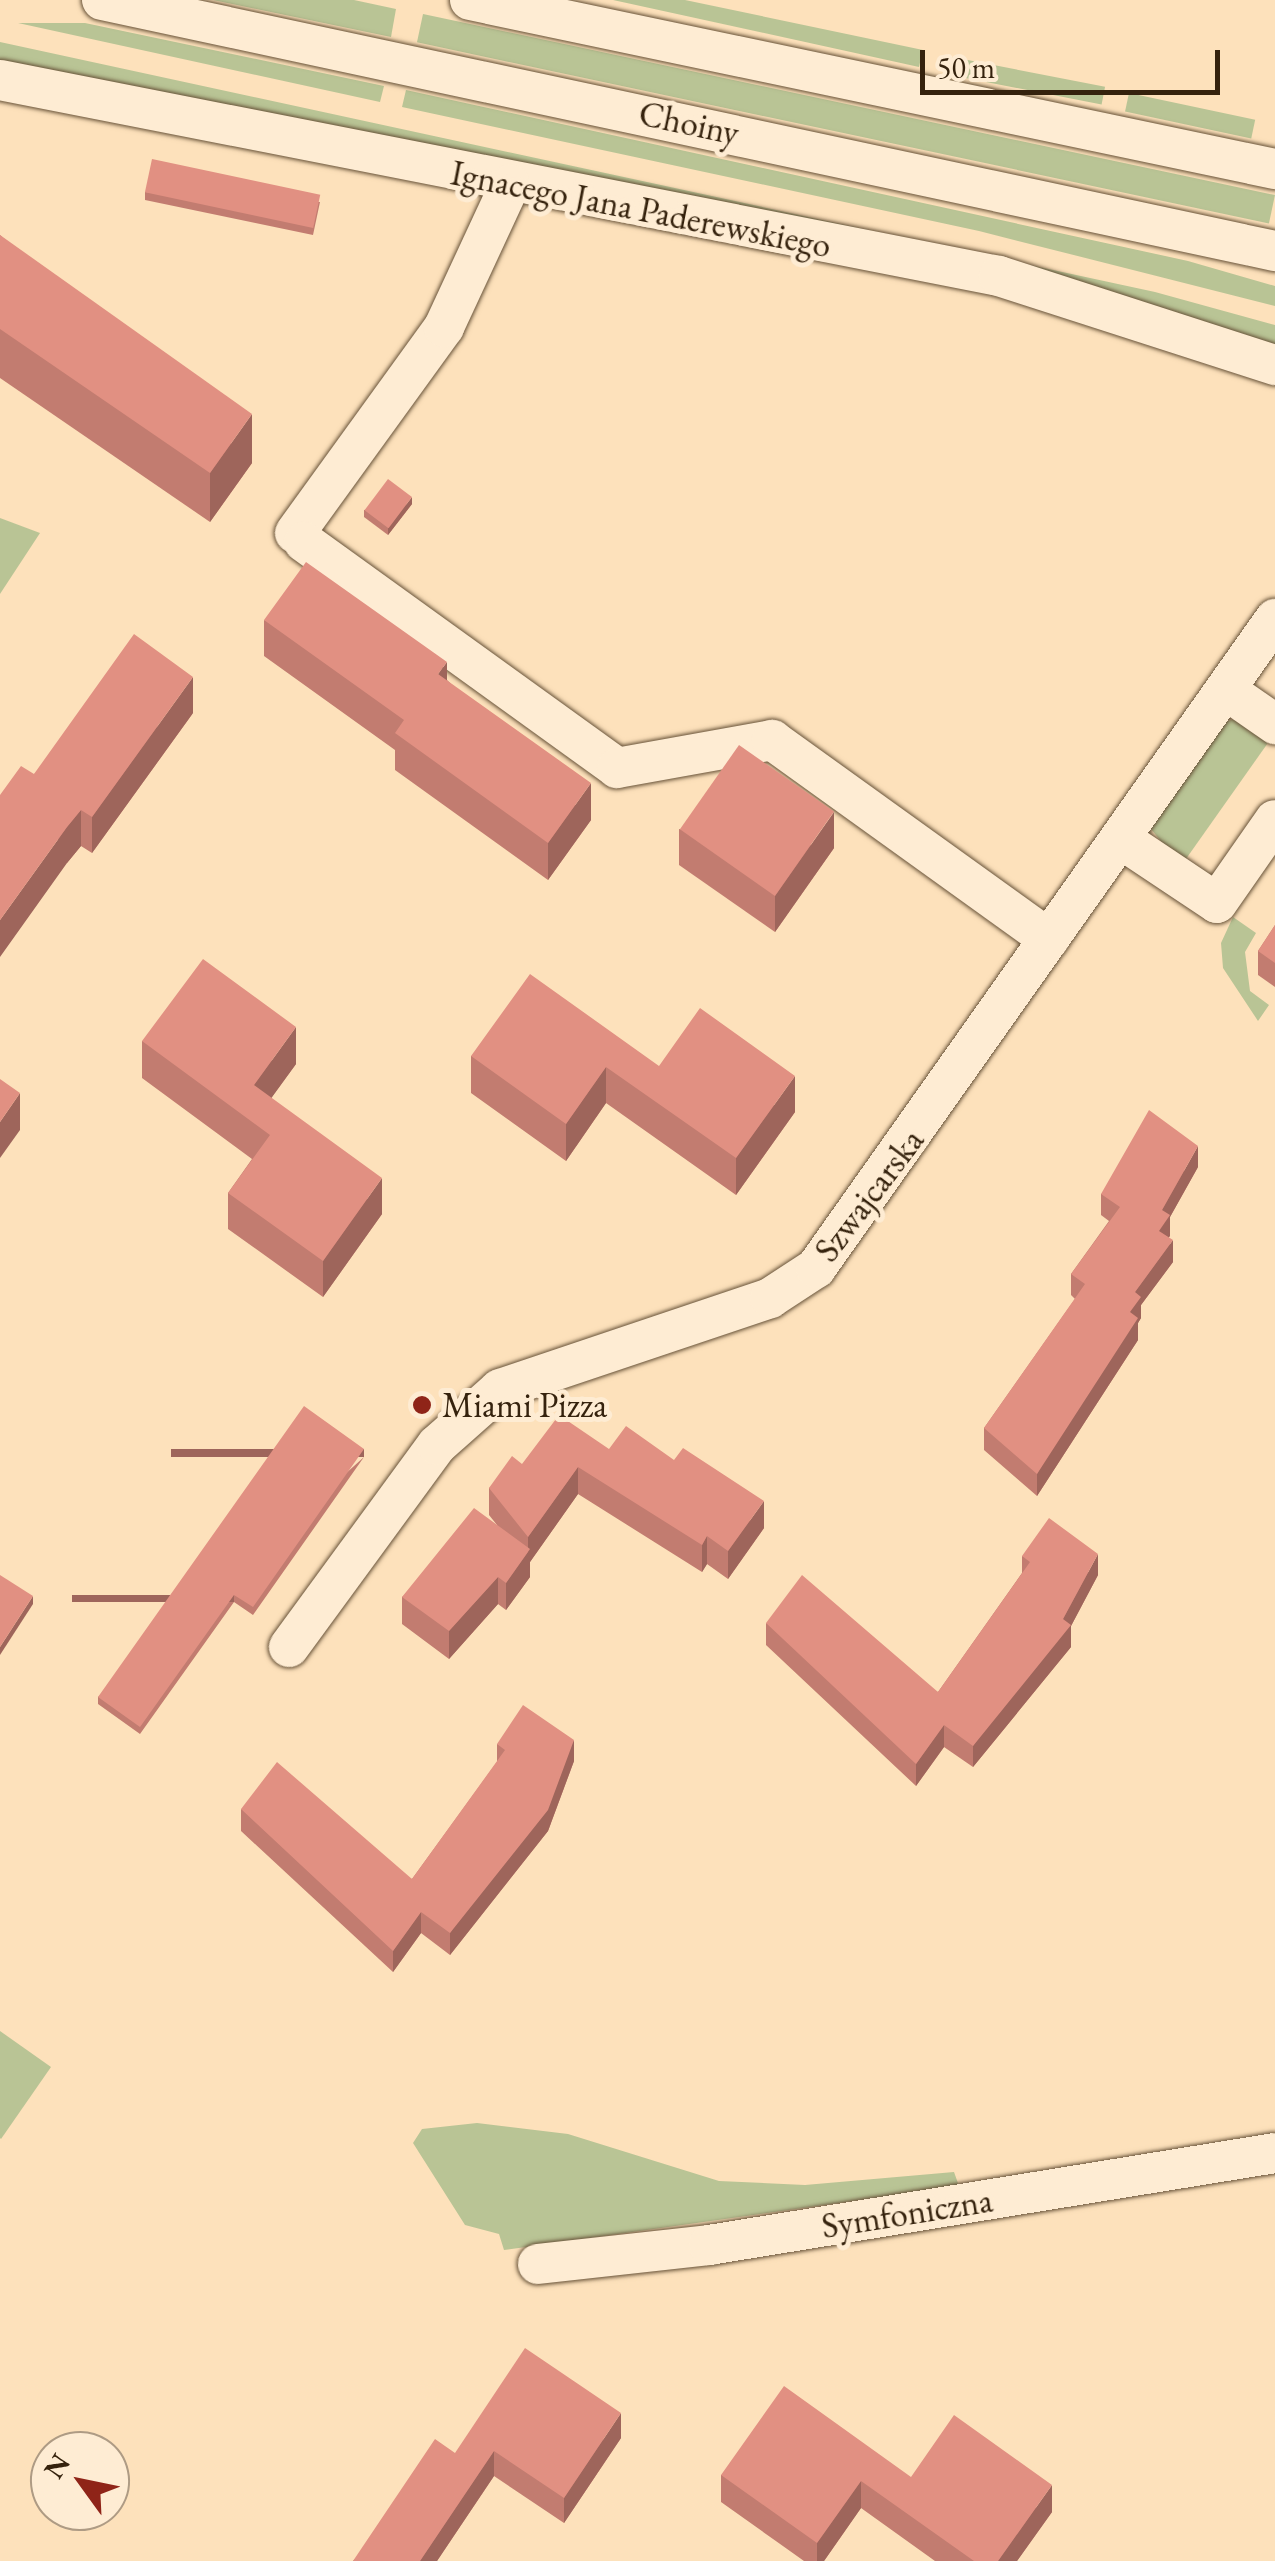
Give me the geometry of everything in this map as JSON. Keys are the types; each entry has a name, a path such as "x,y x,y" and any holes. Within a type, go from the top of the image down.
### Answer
{"street":[{"name":"Choiny","path":"102,0 1275,251"},
{"path":"470,0 1275,169"},
{"name":"Ignacego Jana Paderewskiego","path":"0,80 510,185 999,276 1275,365"},
{"path":"510,185 444,328 300,537 616,768 772,740 1049,940"},
{"name":"Szwajcarska","path":"289,1648 438,1445 500,1389 770,1298 816,1268 1275,620"},
{"path":"1226,690 1275,724"},
{"path":"1121,839 1217,903 1275,820"},
{"name":"Symfoniczna","path":"538,2264 1275,2153"}],"green space":[{"path":"213,0 354,0 396,9 391,37"},
{"path":"613,0 685,0 923,50 919,67"},
{"path":"423,14 1275,195 1269,223 417,42"},
{"path":"18,23 85,23 384,86 380,102"},
{"path":"0,42 1155,292 1275,325 1275,349 1075,282 0,61"},
{"path":"947,56 1105,87 1102,104 944,74"},
{"path":"406,90 1188,261 1275,286 1275,306 979,231 402,107"},
{"path":"1129,93 1255,120 1251,138 1125,112"},
{"path":"0,518 40,533 0,594"},
{"path":"1237,719 1270,740 1181,866 1151,829 1221,722"},
{"path":"1233,917 1256,933 1245,952 1250,991 1269,1005 1258,1021 1223,968 1221,943"},
{"path":"0,2031 51,2067 1,2139 0,2138"},
{"path":"477,2123 568,2134 719,2181 805,2185 954,2172 959,2186 504,2250 499,2234 465,2225 413,2143 422,2129"}],"building":[{"path":"152,159 320,195 313,228 145,192"},
{"path":"0,235 252,414 210,473 0,329"},
{"path":"388,479 412,497 388,528 365,510"},
{"path":"306,562 447,662 438,674 591,783 548,843 395,733 404,720 264,620"},
{"path":"134,634 193,677 92,817 81,810 0,920 0,795 21,766 34,774"},
{"path":"739,745 834,812 775,896 680,829"},
{"path":"1275,925 1275,963 1258,951"},
{"path":"203,959 296,1027 254,1085 382,1178 323,1261 228,1193 270,1135 142,1041"},
{"path":"530,974 659,1066 700,1008 795,1076 736,1158 606,1067 566,1124 471,1056"},
{"path":"0,1079 20,1093 0,1122"},
{"path":"1149,1110 1198,1146 1162,1210 1170,1215 1159,1231 1173,1240 1135,1292 1141,1297 1130,1312 1138,1318 1037,1474 984,1428 1085,1284 1071,1274 1120,1207 1101,1194"},
{"path":"304,1406 364,1449 253,1607 234,1595 140,1727 98,1697"},
{"path":"559,1415 609,1449 626,1426 674,1460 683,1448 764,1501 728,1551 707,1536 702,1545 578,1467 528,1537 489,1488 512,1456 522,1464"},
{"path":"474,1508 530,1549 506,1583 498,1577 449,1631 402,1597"},
{"path":"1049,1518 1098,1554 1063,1619 1071,1625 973,1746 944,1725 916,1764 766,1623 802,1575 938,1692 1030,1562 1022,1556"},
{"path":"0,1575 33,1596 0,1647"},
{"path":"523,1705 574,1740 548,1810 450,1933 421,1912 393,1951 241,1809 277,1762 412,1879 505,1750 497,1744"},
{"path":"525,2348 621,2413 564,2498 494,2451 420,2561 353,2561 435,2439 455,2453"},
{"path":"784,2386 911,2477 954,2415 1052,2485 998,2561 974,2561 861,2481 817,2543 721,2475"}],"place":[{"name":"Miami Pizza","path":"422,1405"}]}
